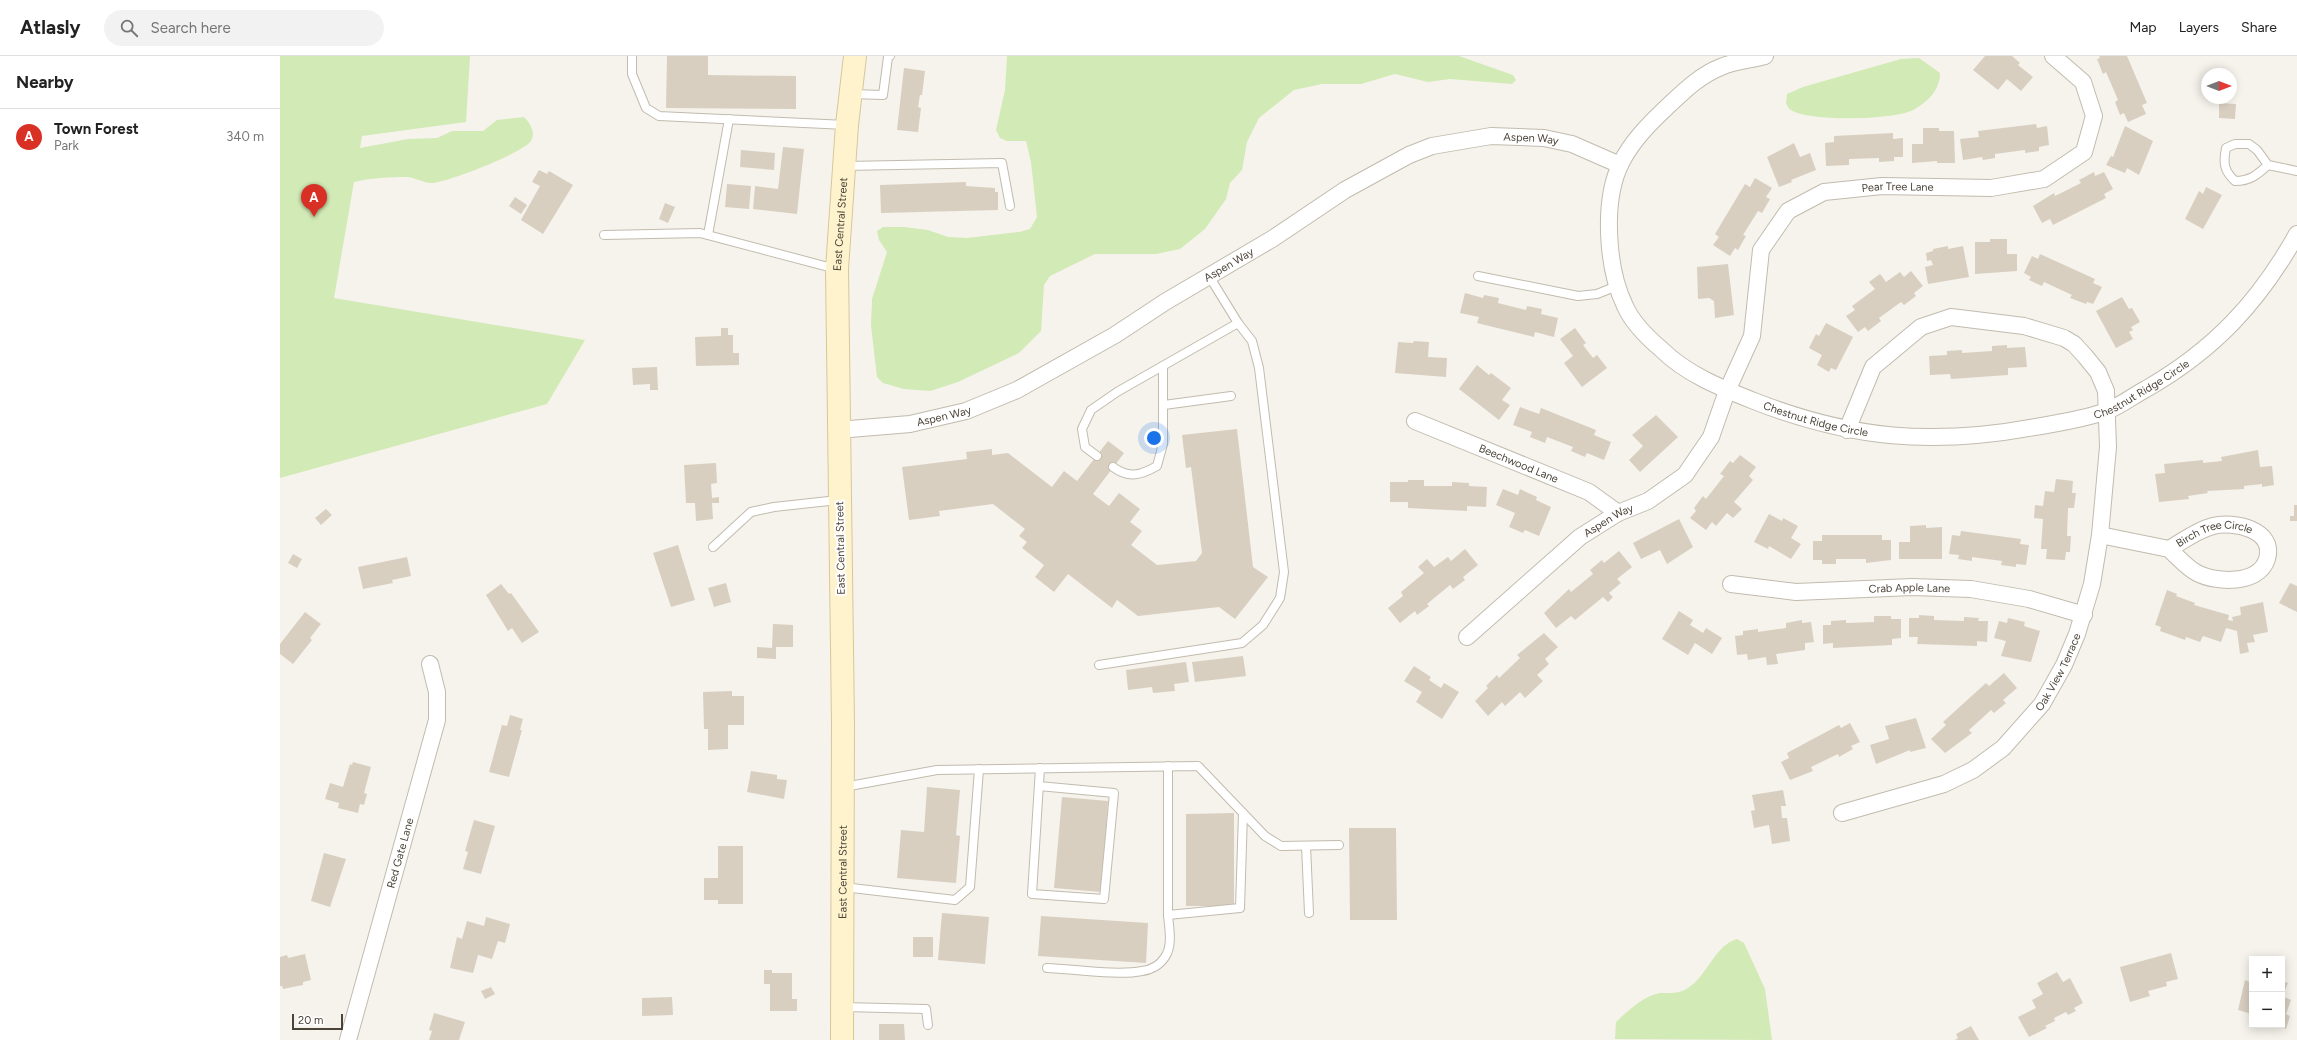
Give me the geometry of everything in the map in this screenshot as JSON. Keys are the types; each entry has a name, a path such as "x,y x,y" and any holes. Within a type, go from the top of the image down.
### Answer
{"main road":[{"name":"East Central Street","path":"842,1040 843,787 837,269 846,125 854,56"}],"street":[{"name":"Chestnut Ridge Circle","path":"1764,56 1718,61 1687,87 1640,133 1620,165 1612,196 1609,236 1617,286 1626,309 1662,351 1687,370 1727,390 1797,418 1847,430 1892,436 1974,436 2063,422 2108,410 2187,363 2221,336 2258,294 2279,266 2297,234"},
{"name":"Pear Tree Lane","path":"1727,390 1752,336 1761,250 1788,211 1824,192 1882,186 1991,188 2044,179 2084,152 2094,116 2083,82 2053,56"},
{"name":"Aspen Way","path":"838,430 910,424 966,411 1017,390 1115,335 1209,276 1272,239 1345,190 1409,155 1432,146 1491,136 1544,138 1572,144 1620,165"},
{"name":"Oak View Terrace","path":"1842,813 1944,784 1958,778 1987,761 2018,733 2042,704 2064,665 2084,615 2092,584 2100,535 2108,447 2108,410 2106,391 2098,372 2085,356 2069,341 2049,332 2024,326 1951,316 1921,327 1873,367 1847,430"},
{"name":"Aspen Way","path":"1467,637 1580,537 1618,513 1648,501 1684,475 1711,437 1727,390"},
{"name":"Beechwood Lane","path":"1415,421 1589,492 1618,513"},
{"name":"Birch Tree Circle","path":"2100,535 2170,549 2197,573 2226,580 2240,579 2255,573 2264,565 2268,552 2267,546 2259,534 2248,527 2227,524 2208,527 2170,549"},
{"name":"Crab Apple Lane","path":"1731,584 1803,592 1912,587 1970,589 2029,599 2084,615"},
{"name":"Red Gate Lane","path":"348,1040 436,720 437,692 430,664"}],"lane":[{"path":"632,56 632,74 646,108 659,116 846,125"},
{"path":"850,94 883,95 888,58 890,56"},
{"path":"708,235 729,119"},
{"path":"2268,165 2257,175 2246,181 2235,181 2226,173 2223,160 2226,148 2235,144 2249,144 2257,150 2268,165 2297,172"},
{"path":"844,166 1002,164 1010,206"},
{"path":"604,235 700,233 837,269"},
{"path":"1099,665 1242,643 1263,625 1280,598 1284,572 1259,368 1252,341 1238,323 1209,276"},
{"path":"1478,276 1578,296 1597,294 1617,286"},
{"path":"1097,456 1085,447 1082,429 1091,410 1117,392 1238,323"},
{"path":"1113,467 1120,472 1141,475 1157,466 1162,444 1164,405 1163,366"},
{"path":"1164,405 1231,396"},
{"path":"713,547 751,512 774,507 839,500"},
{"path":"1047,968 1142,972 1156,967 1166,956 1170,941 1168,915 1168,766"},
{"path":"843,787 937,770 1198,766 1265,836 1281,846 1339,845"},
{"path":"1039,786 1114,793 1104,899 1032,894 1040,768"},
{"path":"843,887 955,900 970,887 979,769"},
{"path":"1168,915 1240,908 1243,813"},
{"path":"1306,846 1309,913"},
{"path":"842,1007 926,1009 928,1025"}],"green space":[{"path":"280,56 470,56 466,122 362,136 360,148 408,139 437,138 452,131 483,131 497,120 524,117 528,122 532,128 533,134 531,141 525,146 499,160 451,179 430,183 406,177 380,178 354,182 334,298 585,340 547,404 280,478"},
{"path":"1007,56 1459,56 1513,75 1516,80 1512,84 1450,79 1428,82 1395,74 1361,84 1322,84 1294,90 1259,118 1247,142 1242,170 1230,183 1226,199 1205,229 1180,249 1156,254 1095,254 1050,276 1044,285 1041,331 1019,353 958,382 930,391 904,389 883,383 877,377 871,326 872,299 887,252 879,240 877,231 883,227 904,227 928,230 948,237 967,238 1019,232 1030,229 1037,217 1031,162 1026,141 1007,141 1000,138 996,130 1005,90"},
{"path":"1919,58 1940,73 1938,85 1932,95 1924,103 1913,110 1888,116 1871,118 1833,118 1801,114 1790,110 1786,103 1787,94 1803,87 1901,59"},
{"path":"1737,939 1744,943 1765,989 1772,1040 1615,1039 1616,1022 1633,1007 1653,995 1661,993 1674,993 1688,988 1701,976 1723,947 1729,942"}],"building":[{"path":"667,56 708,56 708,75 796,76 796,109 666,108"},
{"path":"1985,56 2012,56 2020,63 2018,65 2033,77 2021,91 2007,79 1998,90 1973,70"},
{"path":"2099,56 2127,56 2147,103 2142,105 2146,114 2128,122 2124,113 2120,115 2115,102 2118,100 2106,72 2103,74 2097,59 2100,58"},
{"path":"904,68 925,71 922,95 920,95 918,107 921,108 918,132 897,130"},
{"path":"2219,104 2236,104 2235,119 2219,118"},
{"path":"2036,124 2037,128 2047,126 2049,145 2039,147 2039,151 2025,153 2025,150 1995,154 1995,158 1983,160 1982,157 1963,160 1960,139 1979,137 1978,131"},
{"path":"2125,126 2153,141 2139,175 2127,168 2125,173 2106,165 2111,156 2113,157"},
{"path":"1923,128 1939,128 1939,131 1954,131 1955,163 1937,163 1937,161 1912,163 1912,144 1923,144"},
{"path":"1893,133 1893,139 1903,138 1903,157 1894,157 1894,161 1879,162 1879,158 1849,159 1849,165 1826,166 1825,143 1834,142 1834,136"},
{"path":"1794,143 1800,157 1810,153 1816,170 1791,180 1792,182 1779,187 1767,157"},
{"path":"783,147 804,149 797,214 753,209 755,186 778,189"},
{"path":"741,150 775,153 774,170 740,167"},
{"path":"539,170 547,174 549,171 573,185 543,234 521,220 540,186 532,182"},
{"path":"2094,172 2095,176 2104,172 2113,189 2104,194 2106,198 2053,225 2050,219 2042,223 2033,206 2054,193 2055,196 2081,183 2079,180"},
{"path":"1755,178 1772,188 1766,197 1770,199 1762,213 1758,211 1743,235 1746,236 1738,250 1735,248 1730,256 1713,245 1719,237 1715,234 1745,184 1750,187"},
{"path":"966,182 966,186 995,188 995,192 998,192 998,210 881,213 880,185"},
{"path":"727,184 751,186 749,209 725,207"},
{"path":"2206,187 2222,195 2203,229 2185,219 2199,191 2203,194"},
{"path":"515,197 527,205 521,214 509,206"},
{"path":"665,203 675,207 668,223 659,219"},
{"path":"1990,239 2007,239 2007,254 2017,254 2017,271 1975,274 1975,242 1990,242"},
{"path":"1948,246 1948,249 1963,246 1969,277 1928,284 1925,267 1933,265 1931,260 1927,261 1926,253 1933,251 1933,249"},
{"path":"2040,254 2095,279 2093,283 2102,287 2093,304 2087,302 2086,304 2070,298 2072,295 2044,282 2042,286 2029,280 2031,277 2024,273 2032,256 2038,259"},
{"path":"1728,264 1734,315 1715,318 1714,301 1709,298 1698,299 1697,267"},
{"path":"1911,271 1923,286 1914,293 1916,296 1904,305 1901,302 1879,318 1881,321 1868,331 1865,327 1858,332 1846,316 1855,310 1852,306 1875,289 1869,282 1880,274 1886,282 1900,272 1904,277"},
{"path":"1465,293 1483,298 1484,295 1499,298 1498,303 1526,310 1527,306 1542,309 1541,314 1558,318 1554,337 1535,332 1534,337 1477,323 1479,317 1460,313"},
{"path":"2122,297 2129,309 2132,308 2140,322 2131,327 2133,330 2129,332 2133,339 2116,348 2096,311"},
{"path":"1826,323 1853,337 1836,370 1831,368 1829,372 1817,365 1822,355 1809,348 1816,334 1819,336"},
{"path":"721,328 728,328 728,335 733,335 733,353 739,353 739,365 696,366 695,337 721,336"},
{"path":"1575,328 1586,343 1583,345 1593,358 1597,355 1607,368 1582,387 1564,363 1573,356 1560,339"},
{"path":"1414,341 1429,342 1428,357 1447,358 1446,377 1395,373 1398,342 1413,343"},
{"path":"2007,345 2007,348 2025,347 2027,367 2008,368 2008,375 1951,379 1950,374 1930,375 1929,356 1947,355 1947,351 1962,350 1962,353 1992,351 1992,346"},
{"path":"1477,365 1489,375 1491,373 1511,388 1502,400 1510,405 1499,420 1459,389"},
{"path":"657,367 658,390 650,390 650,384 633,385 632,368"},
{"path":"1520,407 1539,414 1541,408 1596,430 1594,435 1611,442 1604,460 1587,453 1585,457 1571,451 1573,447 1547,437 1545,443 1530,437 1532,432 1513,425"},
{"path":"1656,415 1678,437 1640,472 1629,460 1643,446 1632,435"},
{"path":"1237,429 1253,567 1268,577 1235,619 1219,607 1138,616 1117,600 1112,608 1068,574 1054,592 1035,577 1044,565 1022,548 1027,542 1019,536 1025,529 993,504 939,511 940,516 909,520 902,467 967,459 966,452 992,449 992,455 1008,453 1052,487 1064,471 1077,481 1108,441 1124,453 1093,494 1109,506 1119,493 1140,509 1130,522 1142,531 1131,545 1157,565 1196,561 1202,553 1191,467 1186,468 1182,435"},
{"path":"2258,450 2260,467 2272,466 2274,485 2262,487 2262,484 2244,486 2244,489 2207,491 2208,493 2188,496 2189,499 2159,502 2155,474 2165,473 2164,464 2203,460 2203,463 2222,461 2221,457"},
{"path":"1740,455 1756,467 1749,476 1753,480 1734,502 1742,509 1733,518 1727,513 1716,526 1712,522 1706,530 1690,518 1696,511 1694,508 1703,496 1706,499 1724,476 1720,474 1730,461 1733,463"},
{"path":"716,463 717,483 711,484 712,498 719,497 719,503 712,503 713,519 696,521 695,503 686,503 684,465"},
{"path":"2056,479 2073,481 2072,493 2076,493 2074,508 2068,508 2067,536 2071,536 2070,552 2066,552 2065,560 2046,559 2047,549 2041,549 2043,519 2034,518 2035,505 2043,506 2045,491 2054,492"},
{"path":"1408,480 1424,480 1424,486 1452,486 1452,482 1469,483 1469,486 1487,487 1486,507 1467,506 1467,511 1408,508 1408,502 1390,502 1390,482 1408,482"},
{"path":"1503,489 1518,495 1520,489 1537,497 1536,500 1551,507 1539,536 1525,530 1523,533 1509,527 1515,513 1496,505"},
{"path":"2294,505 2297,505 2297,521 2290,521 2290,516 2294,516"},
{"path":"326,509 332,515 321,525 315,518"},
{"path":"1769,514 1782,521 1783,518 1798,526 1791,538 1801,544 1791,559 1769,546 1768,549 1754,542"},
{"path":"1679,519 1693,547 1667,564 1660,550 1641,559 1633,543"},
{"path":"1926,525 1926,528 1942,527 1942,559 1899,559 1899,542 1910,542 1910,526"},
{"path":"1961,531 2021,539 2020,544 2029,545 2026,565 2016,564 2016,567 2001,565 2002,561 1972,557 1972,561 1958,559 1959,555 1949,554 1952,535 1960,536"},
{"path":"1822,535 1882,535 1882,540 1891,540 1891,560 1866,563 1866,559 1836,559 1836,564 1822,564 1822,560 1813,560 1813,541 1822,541"},
{"path":"678,545 695,600 671,607 653,553"},
{"path":"1465,549 1478,565 1463,577 1465,580 1453,589 1450,585 1427,604 1429,606 1417,615 1415,611 1400,623 1388,608 1403,596 1401,592 1424,573 1418,567 1427,559 1434,567 1448,557 1451,561"},
{"path":"1619,551 1632,567 1617,579 1621,583 1609,593 1613,597 1608,602 1603,597 1575,620 1571,616 1556,628 1544,613 1569,589 1571,592 1593,574 1590,570 1602,560 1604,563"},
{"path":"293,554 302,559 297,568 288,563"},
{"path":"407,557 411,576 392,580 393,583 363,589 358,567"},
{"path":"726,583 731,602 714,607 708,588"},
{"path":"2290,583 2297,586 2297,612 2279,603"},
{"path":"501,584 509,594 511,593 539,632 522,643 512,628 508,631 486,595"},
{"path":"2167,590 2177,594 2176,596 2195,603 2194,605 2229,615 2228,620 2233,621 2232,617 2241,615 2240,607 2263,602 2268,632 2253,635 2255,642 2247,643 2249,652 2240,654 2237,631 2226,628 2221,642 2203,636 2200,642 2186,637 2185,640 2160,631 2161,627 2155,625"},
{"path":"1679,611 1693,620 1690,625 1703,633 1706,628 1722,638 1712,654 1695,643 1688,655 1662,639"},
{"path":"305,612 321,624 310,638 312,640 293,664 280,654 280,644"},
{"path":"1919,615 1934,616 1934,620 1964,621 1964,617 1979,618 1978,621 1988,621 1987,642 1977,641 1977,646 1917,644 1918,637 1909,637 1909,618 1919,618"},
{"path":"1874,616 1891,616 1891,619 1901,619 1901,638 1892,639 1892,645 1833,648 1833,643 1823,644 1823,625 1831,625 1831,621 1846,620 1846,623 1874,622"},
{"path":"2008,618 2025,622 2024,626 2040,631 2031,662 2001,656 2006,641 1994,638 1999,621 2007,623"},
{"path":"1802,620 1802,623 1811,622 1814,642 1805,643 1805,650 1776,654 1778,664 1767,665 1766,657 1748,660 1747,654 1737,655 1735,636 1743,635 1743,631 1758,629 1758,632 1786,628 1786,623"},
{"path":"773,624 793,625 793,647 776,647 776,659 757,658 757,647 772,648"},
{"path":"1544,633 1558,647 1545,659 1549,664 1537,675 1543,681 1525,698 1520,692 1505,706 1502,702 1488,716 1475,701 1488,688 1486,686 1497,675 1499,678 1520,658 1517,655"},
{"path":"1243,656 1246,676 1195,682 1192,662"},
{"path":"1186,662 1189,682 1174,684 1175,691 1153,693 1152,687 1128,690 1126,670"},
{"path":"1414,666 1431,677 1429,680 1441,688 1444,683 1459,692 1442,719 1416,702 1422,692 1404,681"},
{"path":"2004,673 2017,688 2003,700 2006,703 1994,713 1991,710 1969,730 1972,733 1945,753 1931,739 1946,725 1943,722 1986,683 1989,686"},
{"path":"732,691 732,696 744,696 744,725 728,725 728,749 708,750 708,729 704,729 703,692"},
{"path":"510,715 523,719 520,730 522,730 509,777 489,772 502,725 507,726"},
{"path":"1916,718 1926,748 1910,752 1910,750 1876,764 1870,745 1889,739 1885,726"},
{"path":"1850,723 1860,742 1851,746 1853,749 1839,757 1838,754 1811,767 1813,771 1790,780 1781,762 1789,758 1787,753 1839,725 1841,728"},
{"path":"353,762 371,767 364,793 367,794 364,805 360,804 358,813 338,808 339,803 325,799 330,783 343,787 350,764 352,765"},
{"path":"751,771 777,775 777,779 787,780 784,799 747,792"},
{"path":"927,787 960,790 956,835 960,836 956,883 897,878 901,830 924,832"},
{"path":"1783,790 1786,806 1781,806 1782,818 1787,818 1790,841 1772,844 1769,825 1754,828 1751,811 1755,810 1752,795"},
{"path":"1062,797 1108,801 1101,892 1054,888"},
{"path":"1234,813 1234,906 1186,906 1186,814"},
{"path":"474,820 495,826 481,874 463,869 468,852 465,851"},
{"path":"1349,828 1396,828 1397,920 1350,920"},
{"path":"718,846 743,846 743,904 718,904 718,900 704,900 704,878 718,878"},
{"path":"324,853 346,859 330,907 311,901"},
{"path":"942,913 989,917 985,964 938,960"},
{"path":"1041,916 1148,923 1146,963 1038,956"},
{"path":"486,917 510,924 505,943 498,941 492,959 478,955 473,973 450,968 457,937 462,939 467,921 484,926"},
{"path":"913,937 933,937 933,957 913,957"},
{"path":"2171,953 2178,979 2166,982 2167,986 2148,991 2150,996 2130,1002 2120,967"},
{"path":"305,954 311,980 303,982 303,985 283,989 282,986 280,986 280,957 287,955 288,958"},
{"path":"764,970 772,970 772,973 792,973 792,999 797,999 797,1011 770,1011 770,984 764,984"},
{"path":"2057,972 2063,982 2070,978 2083,1003 2074,1008 2076,1011 2068,1015 2066,1012 2054,1018 2055,1021 2045,1026 2047,1028 2029,1037 2018,1017 2036,1008 2032,1000 2043,994 2037,983"},
{"path":"2245,980 2249,982 2249,1013 2238,1010"},
{"path":"2285,982 2288,983 2285,990"},
{"path":"491,987 495,994 485,999 481,991"},
{"path":"672,997 673,1015 642,1016 642,998"},
{"path":"2285,997 2291,1000 2286,1014 2290,1016 2286,1029 2284,1028 2285,1028"},
{"path":"434,1013 465,1022 459,1040 429,1040 432,1031 429,1030"},
{"path":"879,1024 904,1024 905,1040 879,1040"},
{"path":"1971,1026 1979,1040 1955,1040 1958,1038 1956,1034"}],"place":[{"name":"Town Forest","path":"314,217"}]}
